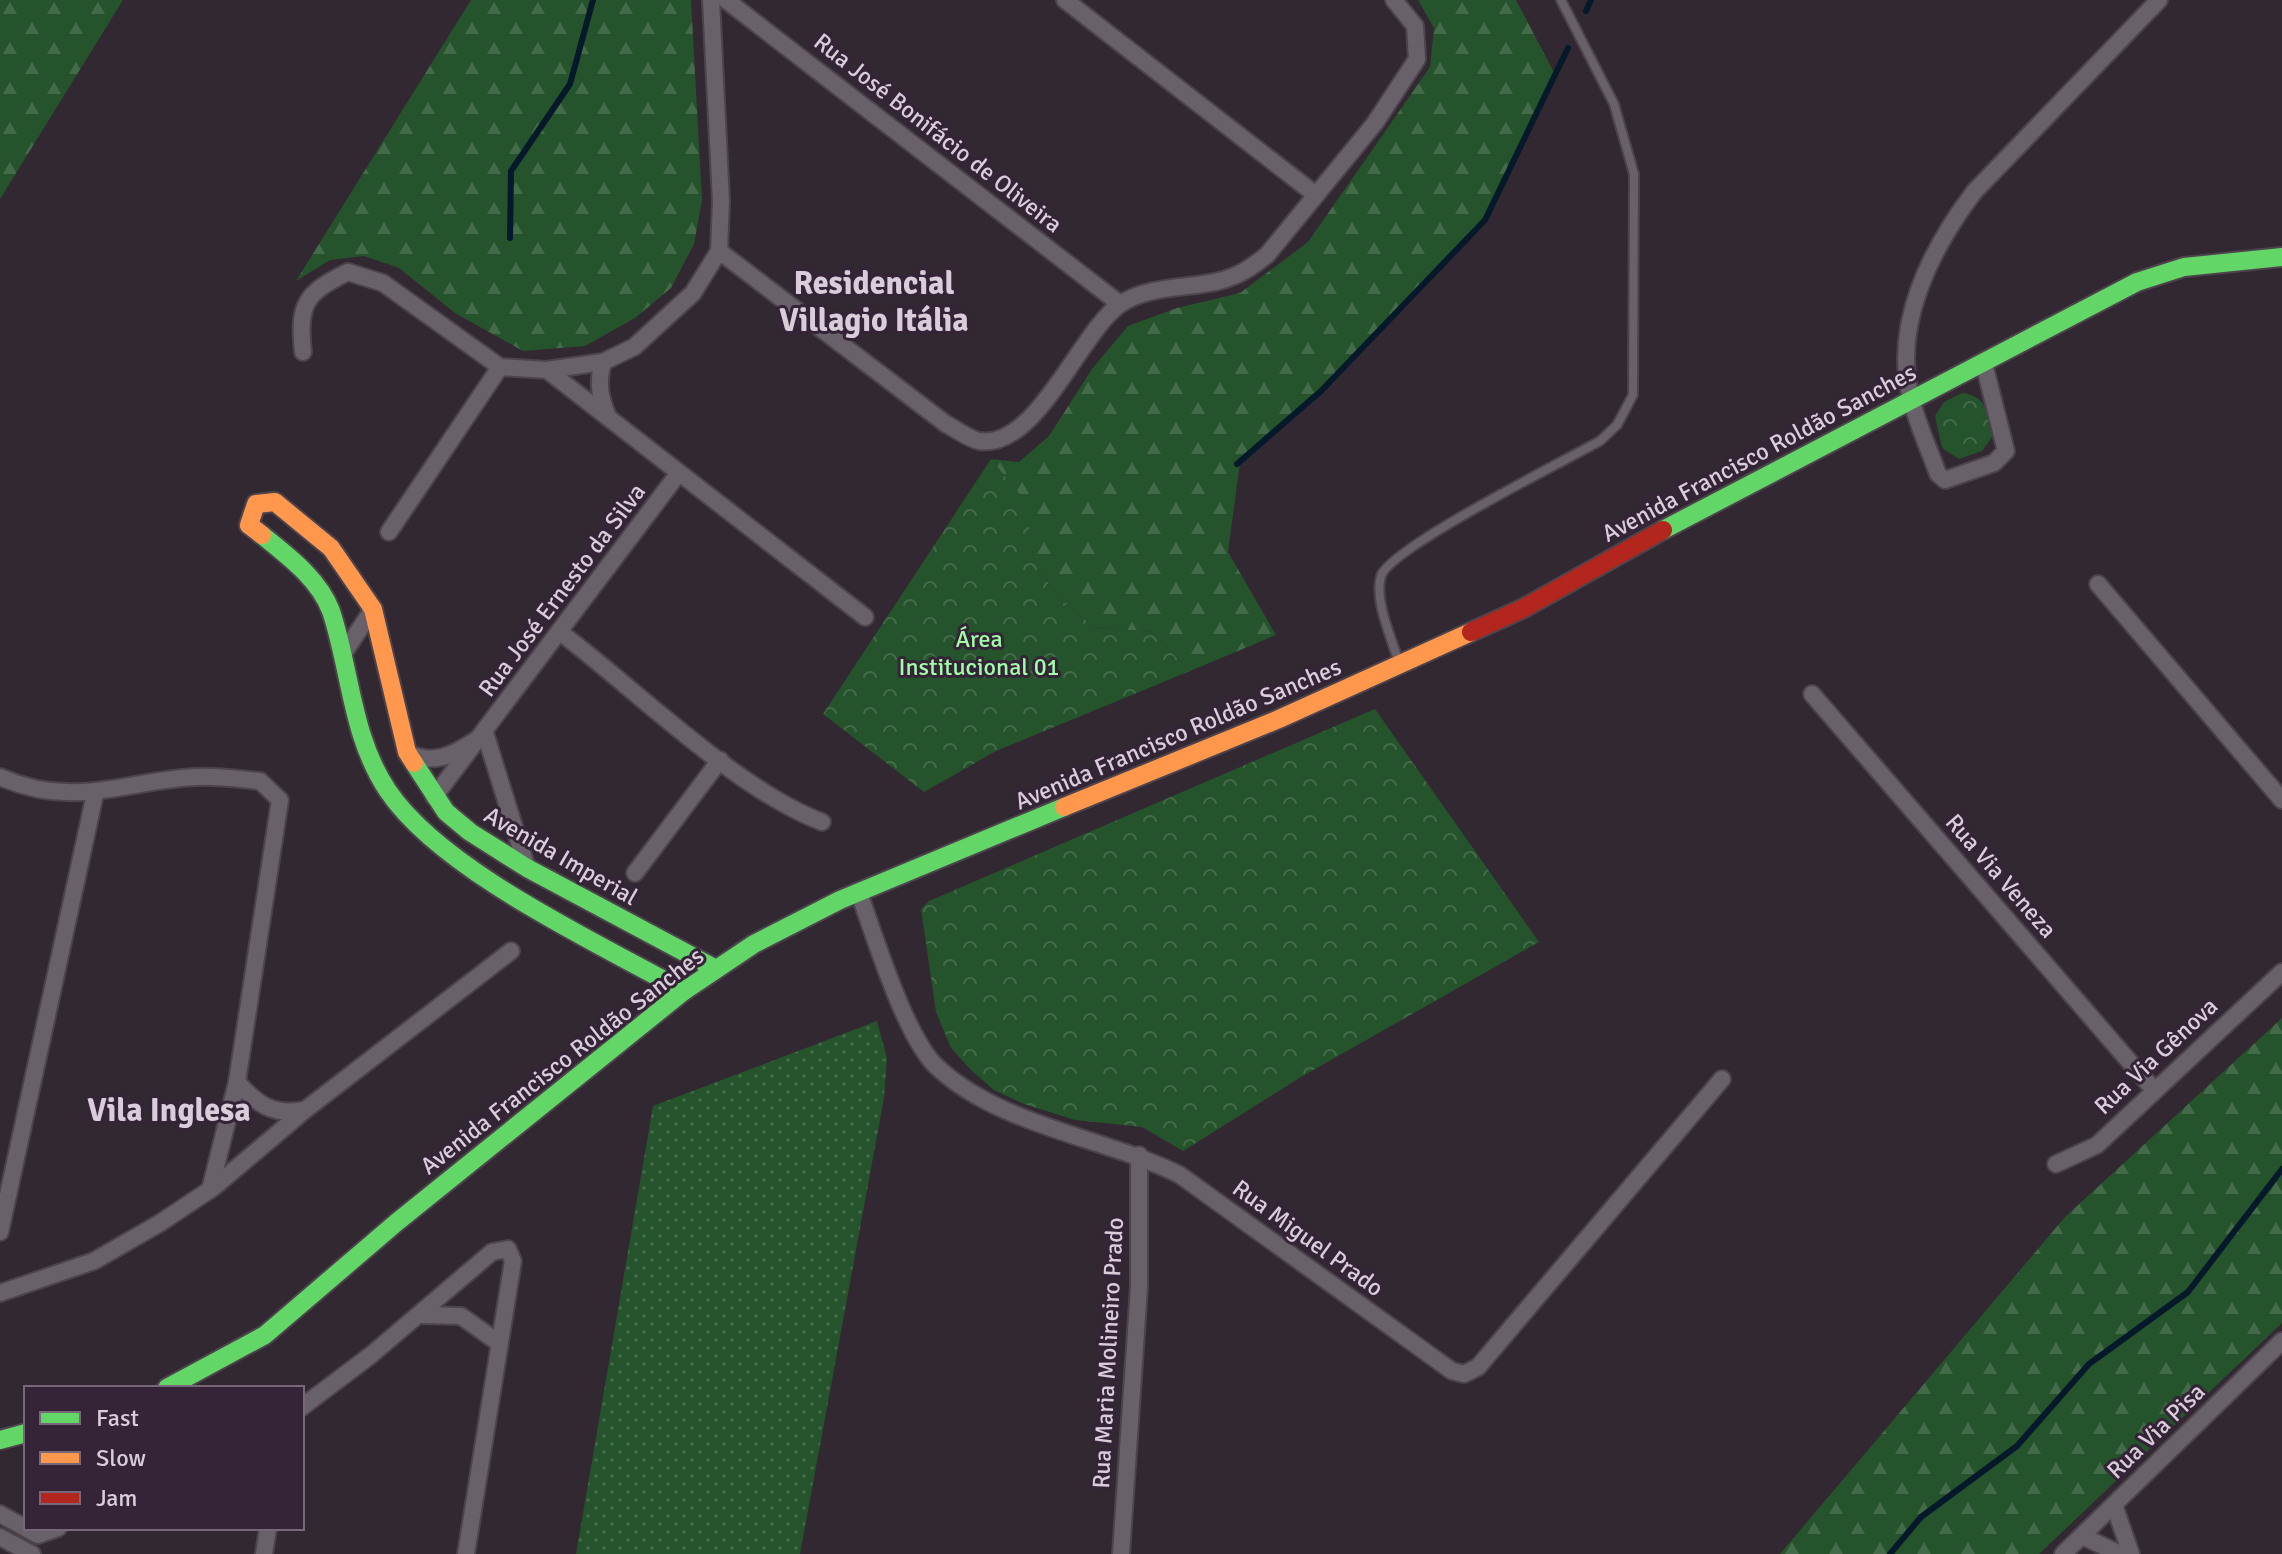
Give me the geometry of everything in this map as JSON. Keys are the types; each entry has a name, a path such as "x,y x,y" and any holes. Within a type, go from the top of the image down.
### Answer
{"street":[{"path":"303,352 300,318 318,287 348,272 383,283 500,367 547,370 603,362 634,347 693,293 719,251 721,201 711,0"},
{"name":"Rua José Bonifácio de Oliveira","path":"726,0 1120,304"},
{"path":"1065,0 1316,195"},
{"path":"719,251 946,424 979,441 1009,435 1045,401 1091,335 1120,304 1154,292 1217,282 1245,272 1267,255 1375,123 1417,59 1415,26 1394,0"},
{"path":"1984,364 2006,451 1994,463 1945,480 1938,474 1911,398 1905,359 1910,324 1928,264 1950,223 1984,182 2159,0"},
{"name":"Avenida Francisco Roldão Sanches","path":"171,1386 265,1335 397,1222 684,991 754,944 859,893 1279,719 1524,608 1911,398 1984,364 2137,282 2184,267 2282,257"},
{"path":"603,362 598,378 599,396 609,418"},
{"path":"389,532 500,367"},
{"path":"547,370 865,617"},
{"name":"Rua José Ernesto da Silva","path":"434,797 678,474"},
{"name":"Avenida Imperial","path":"684,991 485,879 414,822 387,790 357,725 343,654 330,609 301,566 249,525 256,504 275,502 331,548 373,609 407,752 434,797 470,832 527,868 716,969"},
{"path":"2098,584 2282,800"},
{"path":"343,654 373,609"},
{"path":"560,632 720,760 796,812 822,822"},
{"name":"Rua Via Veneza","path":"1812,694 2154,1090"},
{"name":"Rua José Ernesto da Silva","path":"407,752 423,761 436,759 459,751 485,733"},
{"name":"Rua José Ernesto da Silva","path":"485,733 527,868"},
{"path":"635,873 720,760"},
{"path":"0,777 21,786 95,794 196,777 260,781 280,800 237,1082 210,1190"},
{"path":"0,1232 95,794"},
{"name":"Rua Miguel Prado","path":"859,893 905,1014 934,1064 976,1096 1070,1134 1139,1155 1180,1175 1452,1371 1464,1374 1478,1367 1722,1079"},
{"path":"0,1293 94,1261 210,1190 305,1110 511,951"},
{"name":"Rua Via Gênova","path":"2056,1164 2097,1145 2282,972"},
{"path":"237,1082 253,1100 269,1109 287,1113 305,1110"},
{"name":"Rua Maria Molineiro Prado","path":"1121,1554 1139,1287 1139,1155"},
{"path":"304,1405 421,1315 492,1252 508,1249 513,1261 466,1554"},
{"path":"421,1315 461,1316 499,1343"},
{"name":"Rua Via Pisa","path":"2063,1554 2282,1341"},
{"path":"0,1440 24,1434"},
{"path":"2114,1505 2131,1554"},
{"path":"0,1514 24,1527"},
{"path":"29,1530 38,1535 52,1530"},
{"path":"264,1554 268,1530"},
{"path":"0,1537 33,1554 38,1535"},
{"path":"2082,1536 2120,1554"}],"lane":[{"path":"1399,664 1378,590 1386,566 1422,540 1600,441 1617,425 1633,395 1634,174 1614,104 1561,0"}],"green space":[{"path":"0,0 123,0 0,199"},
{"path":"471,0 691,0 702,200 694,244 671,288 635,318 585,346 523,351 455,313 399,268 364,256 330,260 296,281"},
{"path":"1418,0 1516,0 1556,76 1485,220 1321,391 1240,462 1228,552 1276,635 1190,671 1151,632 1094,627 1059,598 1034,563 1025,502 991,459 1019,462 1049,436 1092,369 1128,326 1177,308 1240,293 1308,242 1430,67 1434,28"},
{"path":"1962,393 1982,402 1991,422 1992,437 1982,451 1959,459 1942,448 1935,416 1944,402"},
{"name":"Área Institucional 01","path":"991,459 1026,502 1034,563 1059,598 1094,627 1151,632 1190,671 996,751 924,792 823,714"},
{"path":"1375,709 1539,942 1301,1077 1183,1151 1142,1127 1075,1120 1024,1104 994,1090 951,1048 936,1012 921,909 929,901"},
{"path":"2282,1018 2282,1323 2039,1554 1780,1554 2065,1217"},
{"path":"877,1021 887,1058 884,1098 800,1554 576,1554 653,1106"}],"waterway":[{"path":"510,238 511,171 570,84 593,0"},
{"path":"1586,11 1591,0"},
{"path":"1237,464 1321,391 1485,220 1568,48"},
{"path":"1890,1554 1921,1517 2017,1446 2089,1364 2188,1292 2282,1169"}],"traffic: fast":[{"path":"1663,530 2137,282 2184,267 2282,257"},
{"path":"262,535 302,569 326,599 338,634 366,748 388,791 413,821 445,849 524,903 684,991"},
{"path":"414,763 446,812 470,832 527,868 716,969"},
{"path":"171,1386 265,1335 397,1222 684,991 754,944 840,900 1064,807"},
{"path":"0,1440 24,1434"}],"traffic: slow":[{"path":"262,535 249,525 256,504 275,502 331,548 373,609 407,752 414,763"},
{"path":"1064,807 1279,719 1471,632"}],"traffic: jam":[{"path":"1471,632 1524,608 1663,530"}],"district":[{"name":"Residencial Villagio Itália","path":"874,302"},
{"name":"Vila Inglesa","path":"169,1110"}]}
